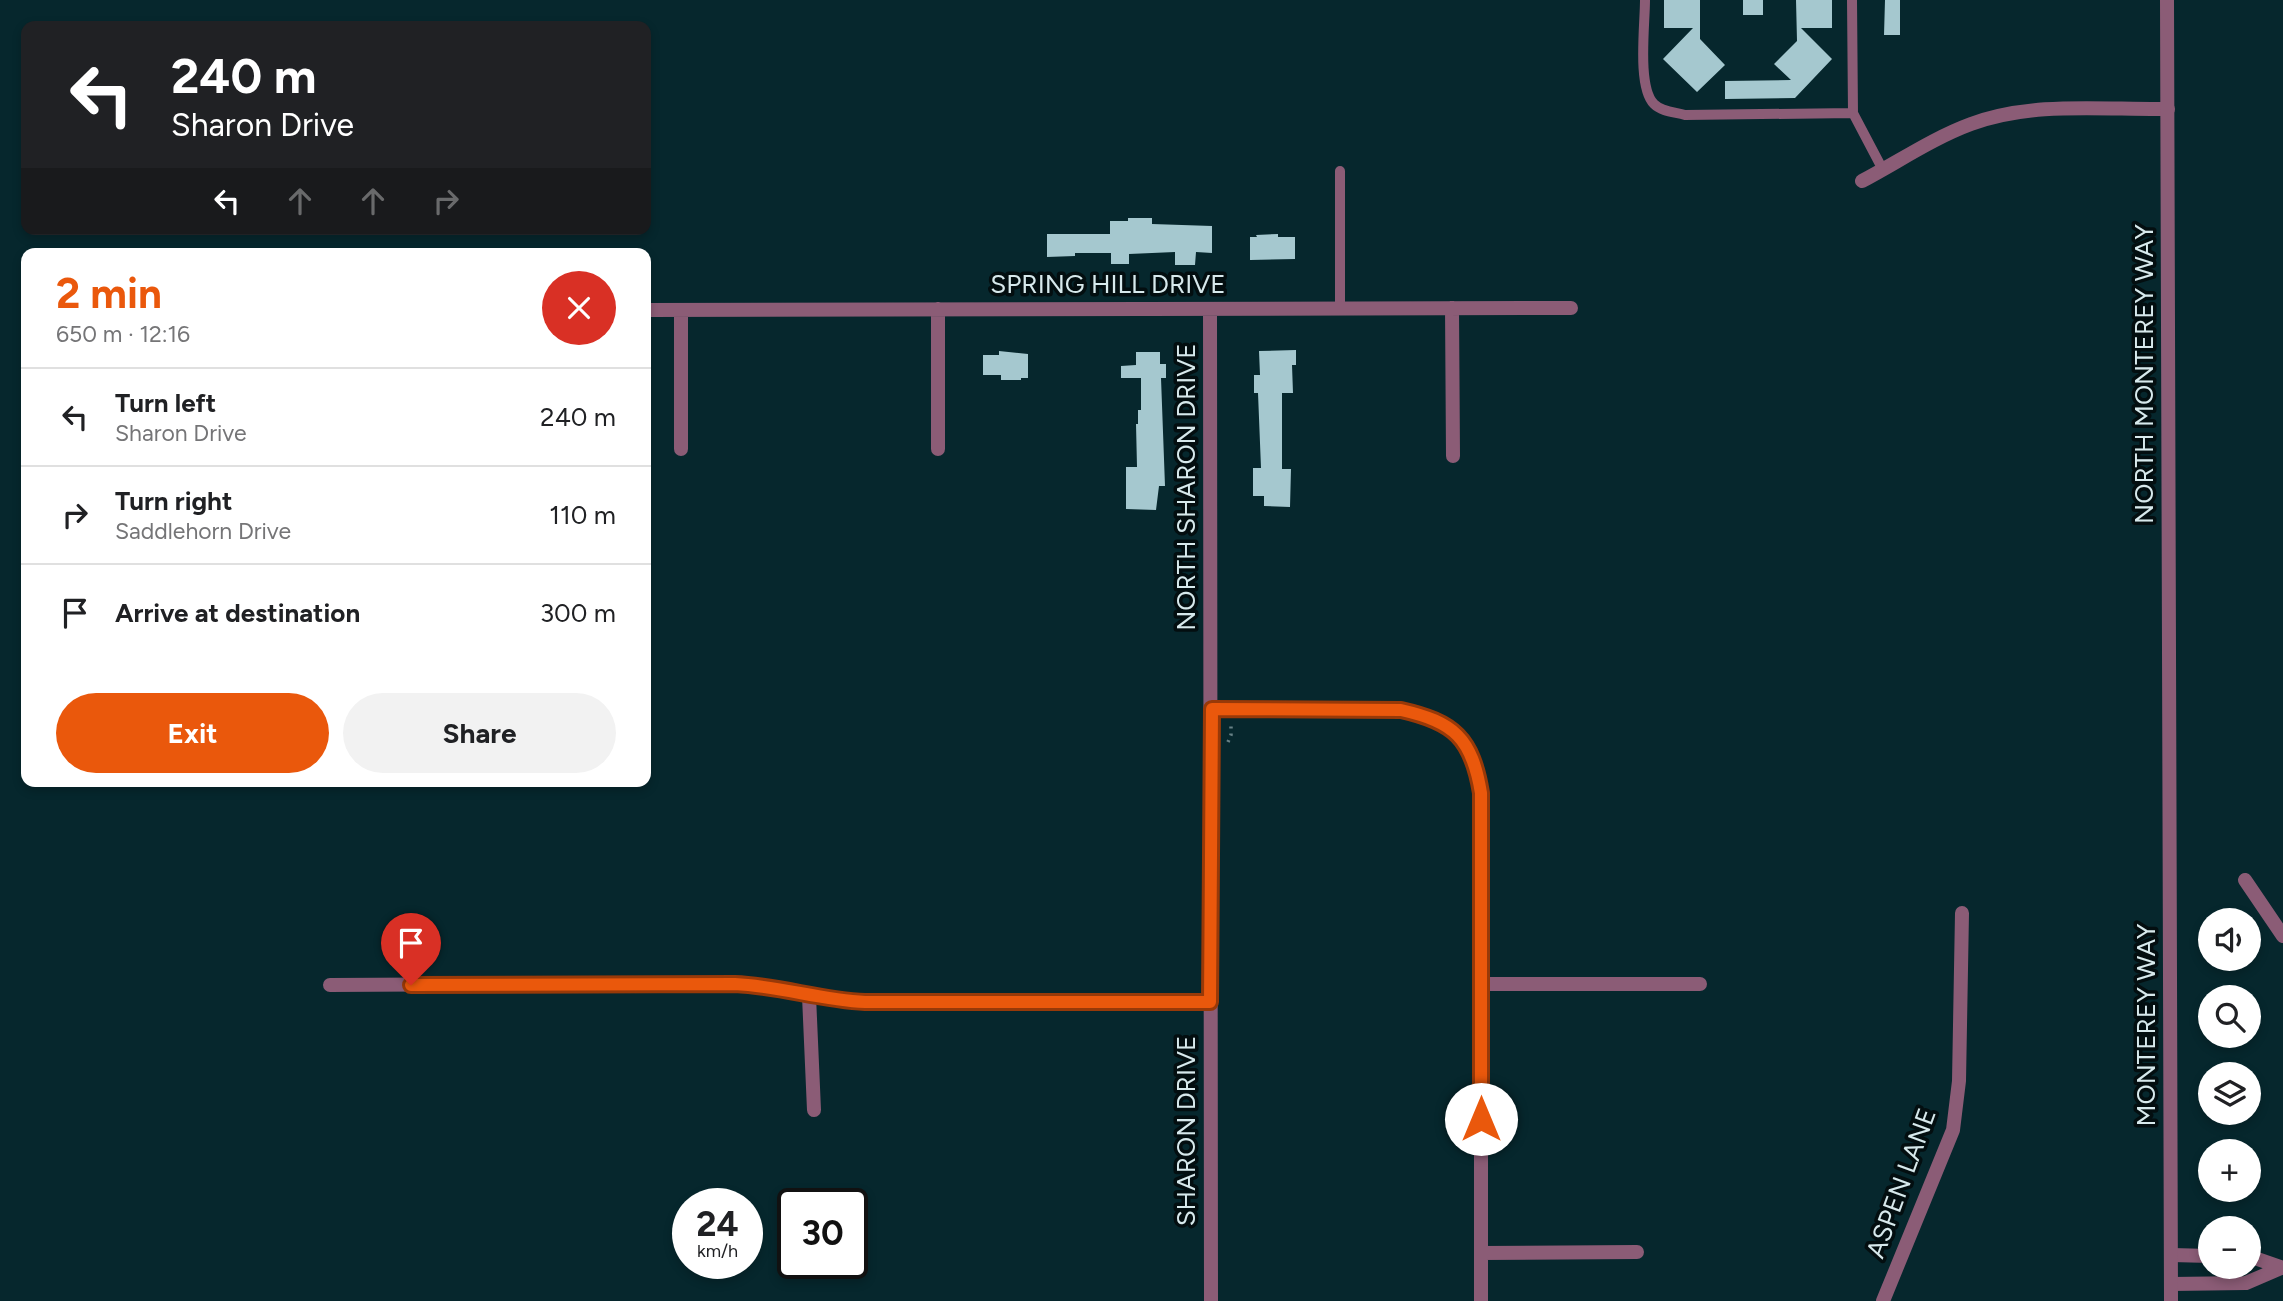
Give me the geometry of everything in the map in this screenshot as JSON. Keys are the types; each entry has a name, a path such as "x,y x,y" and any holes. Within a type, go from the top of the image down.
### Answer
{"street":[{"name":"NORTH MONTEREY WAY","path":"2167,0 2169,748"},
{"path":"1862,181 1947,135 2004,115 2037,110 2168,109"},
{"path":"1452,308 1452,456"},
{"name":"SPRING HILL DRIVE","path":"651,310 1571,308"},
{"path":"938,309 938,449"},
{"name":"NORTH SHARON DRIVE","path":"1210,309 1212,709"},
{"path":"681,310 681,449"},
{"path":"1212,709 1401,710 1425,715 1441,723 1463,741 1477,766 1481,793 1481,1301"},
{"name":"SHARON DRIVE","path":"1211,1301 1212,709"},
{"name":"MONTEREY WAY","path":"2169,748 2171,1301"},
{"path":"2245,880 2283,936"},
{"name":"ASPEN LANE","path":"1883,1301 1952,1130 1959,1081 1962,913"},
{"path":"330,985 735,984 781,988 809,996 865,1002 1210,1002"},
{"path":"1481,984 1699,984"},
{"path":"809,996 814,1110"},
{"path":"1481,1253 1637,1252"},
{"path":"2172,1255 2198,1256"},
{"path":"2261,1260 2282,1268"},
{"path":"2172,1284 2246,1283 2282,1268"}],"lane":[{"path":"1645,0 1645,88 1653,103 1663,110 1685,114 1853,113"},
{"path":"1853,0 1853,113 1883,170"},
{"path":"1340,171 1340,308"}],"building":[{"path":"1664,0 1700,0 1700,39 1725,65 1697,92 1663,59 1693,28 1664,28"},
{"path":"1743,0 1763,0 1763,15 1743,15"},
{"path":"1796,0 1832,0 1832,28 1801,28 1832,59 1795,98 1725,99 1725,81 1791,80 1774,64 1797,41"},
{"path":"1885,0 1900,0 1900,35 1884,35"},
{"path":"1128,218 1152,218 1152,224 1212,226 1212,253 1196,252 1195,265 1175,265 1175,252 1129,254 1129,264 1111,264 1111,253 1075,253 1075,256 1047,257 1047,234 1110,234 1110,221 1128,221"},
{"path":"1278,234 1278,237 1295,237 1295,259 1250,260 1250,237"},
{"path":"1296,350 1296,365 1292,365 1293,393 1282,393 1282,469 1291,469 1290,507 1264,506 1264,496 1253,496 1253,468 1261,468 1258,393 1254,393 1254,375 1260,375 1259,351"},
{"path":"999,351 1028,354 1028,378 1001,380 1001,375 983,375 983,355 999,355"},
{"path":"1136,352 1160,352 1160,364 1166,364 1166,378 1161,378 1165,486 1159,486 1156,510 1126,509 1126,467 1137,467 1136,424 1138,410 1141,410 1141,378 1121,378 1121,366 1136,365"}],"route":[{"path":"411,985 754,984 799,991 809,996 865,1002 1210,1002 1212,709 1401,710 1425,715 1449,727 1463,741 1477,766 1481,793 1481,1119"}]}
